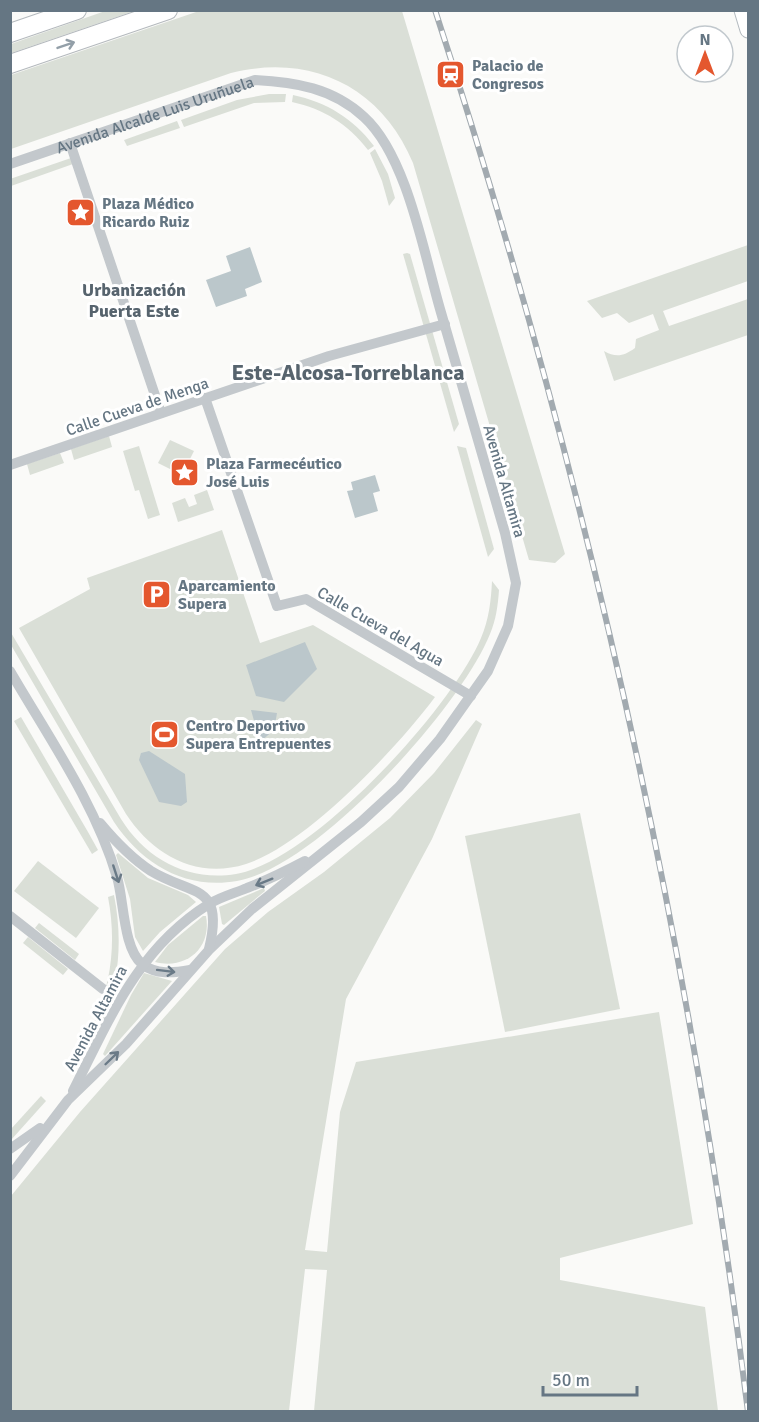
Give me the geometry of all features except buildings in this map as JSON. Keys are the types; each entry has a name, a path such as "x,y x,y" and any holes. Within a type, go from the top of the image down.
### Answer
{"main road":[{"path":"10,33 77,10"},
{"path":"10,64 168,10"},
{"path":"742,10 748,30"}],"street":[{"name":"Avenida Alcalde Luis Uruñuela","path":"10,164 255,80 294,82 336,96"},
{"name":"Avenida Altamira","path":"10,1176 48,1123 69,1099 126,1044 209,950 252,909 334,844 399,787 440,739 488,671 508,626 516,583 505,532 411,206 391,151 365,117 336,96"},
{"path":"70,143 161,414"},
{"name":"Calle Cueva de Menga","path":"10,465 329,356 445,324"},
{"name":"Calle Cueva del Agua","path":"205,398 277,606 306,599 471,696"},
{"path":"10,671 96,819 117,876 128,936 142,964 164,973 190,970"},
{"path":"96,819 123,849 152,872 192,888 210,903 215,926 209,950"},
{"name":"Avenida Altamira","path":"69,1099 119,1002 142,964 176,928 210,903 278,876 334,844"},
{"path":"10,916 103,989"},
{"name":"Avenida Altamira","path":"10,1149 48,1123"}],"shaded area":[{"path":"108,10 134,11 11,53 11,44"},
{"path":"199,11 402,11 565,554 555,563 529,560 413,163 399,136 382,114 362,95 340,82 315,72 288,68 260,68 231,73 11,149 11,75"},
{"path":"269,94 286,94 285,102 254,103 184,127 181,120 237,100"},
{"path":"293,95 317,102 348,119 374,146 368,150 335,119 315,109 292,102"},
{"path":"177,121 180,128 127,146 124,140"},
{"path":"375,149 388,174 395,198 389,206 382,181 370,153"},
{"path":"71,158 73,164 11,186 10,179"},
{"path":"748,245 748,281 663,311 669,326 748,299 748,335 614,381 604,351 612,355 627,353 635,348 636,339 659,330 653,314 629,323 617,313 602,318 587,301"},
{"path":"250,247 262,282 245,289 247,296 216,307 206,280 231,271 226,256"},
{"path":"403,254 410,254 459,424 454,432"},
{"path":"109,436 112,447 74,460 71,449"},
{"path":"170,440 194,451 182,475 158,463"},
{"path":"139,446 160,515 148,519 139,490 135,491 123,451"},
{"path":"457,446 466,448 494,549 488,557"},
{"path":"60,453 64,463 30,475 27,464"},
{"path":"375,475 380,491 373,493 378,511 355,518 347,491 353,490 351,482"},
{"path":"207,490 214,510 178,522 172,503 185,498 189,507 197,504 194,495"},
{"name":"Centro Deportivo Supera Entrepuentes","path":"222,530 260,643 313,625 435,697 374,767 349,792 296,837 246,864 210,869 193,866 162,852 137,828 126,814 19,628 90,589 87,578"},
{"path":"492,581 499,590 490,634 474,665 449,702 418,741 344,816 306,847 269,870 237,881 218,883 200,881 166,871 125,837 114,822 11,645 10,631 121,819 143,846 156,856 185,871 218,876 236,874 267,863 302,841 339,812 411,740 441,703 465,668 481,638 489,610"},
{"path":"305,642 317,669 284,702 256,696 246,665"},
{"path":"251,710 277,713 274,730 260,742"},
{"path":"21,717 98,850 92,854 14,721"},
{"path":"476,720 482,724 432,839 346,999 305,1250 327,1252 340,1112 356,1062 659,1012 693,1224 560,1258 560,1280 705,1307 718,1411 314,1411 327,1270 305,1269 289,1411 11,1411 11,1196 80,1112 225,949 268,912 324,872 390,818 434,773"},
{"path":"149,751 185,774 187,802 181,806 159,802 139,760 141,753"},
{"path":"580,813 620,1009 505,1032 465,836"},
{"path":"118,853 148,878 188,895 196,902 160,932 143,951 135,937 130,899 116,855"},
{"path":"38,861 99,908 76,938 14,891"},
{"path":"264,888 265,891 224,925 222,924 219,907"},
{"path":"114,895 119,943 113,989 98,1032 72,1073 66,1068 91,1029 106,987 112,943 108,897"},
{"path":"203,916 206,916 207,927 205,938 201,947 194,954 177,963 155,962 168,945"},
{"path":"39,923 79,954 75,960 35,928"},
{"path":"28,937 68,969 63,975 23,943"},
{"path":"144,973 172,981 105,1056 103,1054"},
{"path":"41,1096 46,1101 11,1140 11,1129"}],"railway":[{"path":"435,10 489,182 538,354 584,528 625,704 662,879 695,1056 724,1234 748,1412"}],"place":[{"name":"Palacio de Congresos","path":"451,74"},
{"name":"Plaza Médico Ricardo Ruiz","path":"81,212"},
{"name":"Plaza Farmecéutico José Luis","path":"185,472"},
{"name":"Aparcamiento Supera","path":"157,594"},
{"name":"Centro Deportivo Supera Entrepuentes","path":"165,734"}],"district":[{"name":"Urbanización Puerta Este","path":"134,300"},
{"name":"Este-Alcosa-Torreblanca","path":"348,372"}]}
